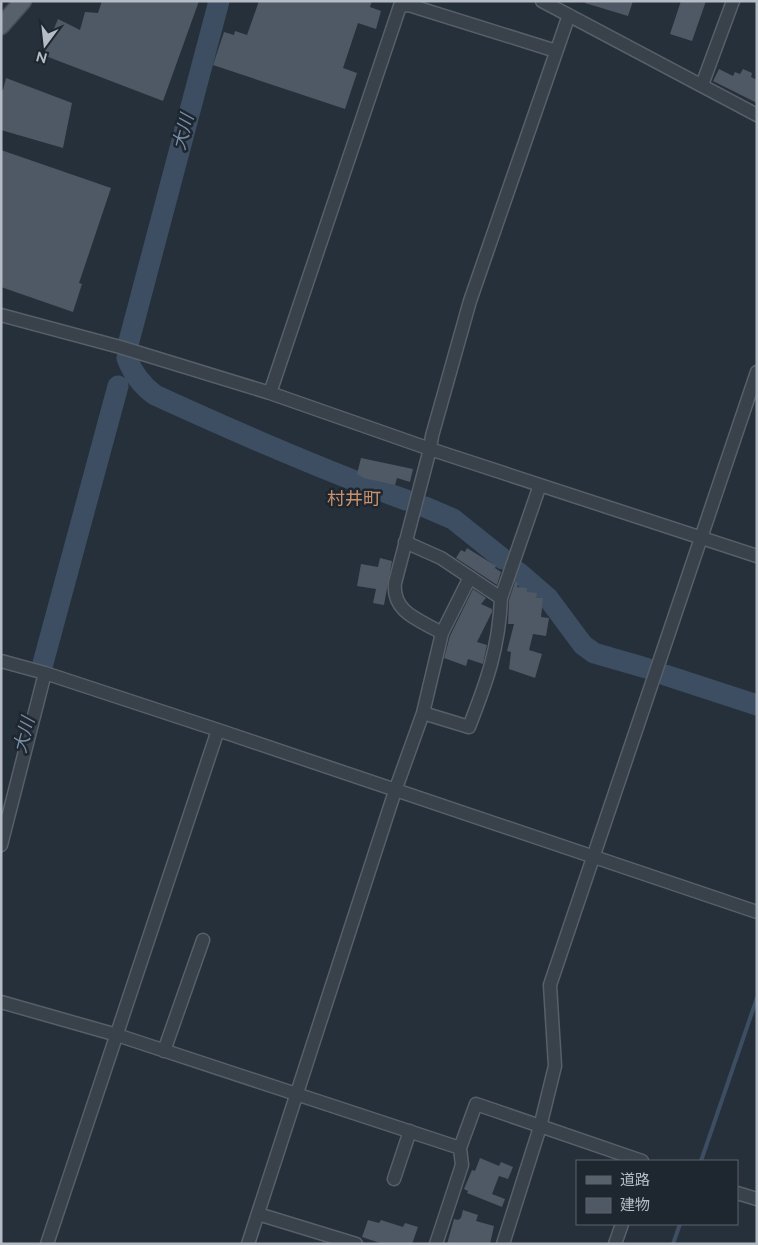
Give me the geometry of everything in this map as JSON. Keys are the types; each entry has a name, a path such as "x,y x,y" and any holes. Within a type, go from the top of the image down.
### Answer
{"main road":[{"path":"1,26 23,1"}],"street":[{"path":"542,1 757,115"},
{"path":"702,85 734,1"},
{"path":"270,392 400,6 410,3 556,50"},
{"path":"442,633 409,614 397,604 395,589 432,436 470,301 569,15"},
{"path":"1,315 120,346 270,392 430,449 757,556"},
{"path":"503,1244 540,1128 555,1066 550,984 757,372"},
{"path":"423,713 469,727 491,671 500,630 501,598 540,485"},
{"path":"405,542 441,558 501,598"},
{"path":"248,1244 298,1095 395,791 423,713 442,633 470,577"},
{"path":"1,661 45,673 395,791 595,855 757,912"},
{"path":"1,845 45,673"},
{"path":"47,1244 218,730"},
{"path":"164,1051 203,940"},
{"path":"1,1002 117,1035 460,1148"},
{"path":"436,1244 462,1165 460,1148 476,1104 540,1128 639,1160"},
{"path":"394,1179 410,1131"},
{"path":"738,1193 757,1200"},
{"path":"258,1214 356,1244"},
{"path":"615,1244 622,1225"}],"building":[{"path":"102,1 199,1 163,101 43,55 58,19 80,30 85,12 98,13"},
{"path":"259,1 372,1 370,7 381,11 376,29 358,23 343,68 357,73 345,109 213,65 224,32 234,35 235,31 247,35"},
{"path":"585,1 633,1 628,16 585,3"},
{"path":"681,1 706,1 692,41 670,34"},
{"path":"719,69 733,76 735,72 740,74 743,69 752,73 751,77 757,80 757,103 713,81"},
{"path":"6,78 72,103 63,148 1,130 1,90 3,90"},
{"path":"1,150 111,188 79,283 82,284 73,312 1,287"},
{"path":"361,458 413,469 410,482 397,478 395,485 364,478 357,474"},
{"path":"467,548 496,566 495,568 501,572 497,585 456,558 461,550 465,552"},
{"path":"380,558 392,561 384,605 373,603 376,589 357,586 361,564 378,567"},
{"path":"515,582 518,583 517,587 527,588 527,592 537,593 536,598 543,598 541,617 549,618 546,636 533,634 529,650 542,654 535,678 509,669 511,652 507,651 514,624 508,624 509,600"},
{"path":"473,589 486,598 481,604 492,609 492,612 477,642 487,645 483,664 468,659 466,666 444,658 450,636"},
{"path":"480,1158 499,1166 501,1162 513,1167 508,1179 499,1176 492,1194 505,1199 502,1207 467,1193 468,1191 464,1189 472,1170 475,1171"},
{"path":"463,1210 478,1215 476,1221 494,1226 490,1244 447,1244 454,1219 458,1220 461,1218"},
{"path":"368,1220 379,1223 381,1220 403,1227 405,1223 418,1227 412,1244 383,1244 362,1237"}],"waterway":[{"name":"大川","path":"129,341 219,1"},
{"path":"127,358 138,379 155,395 279,450 406,500"},
{"path":"42,667 118,386"},
{"path":"425,507 453,519 503,559"},
{"path":"518,572 548,598 583,645 594,653 646,668"},
{"path":"665,675 757,705"},
{"path":"701,1160 757,998"},
{"path":"673,1244 680,1225"}],"district":[{"name":"村井町","path":"354,499"}]}
